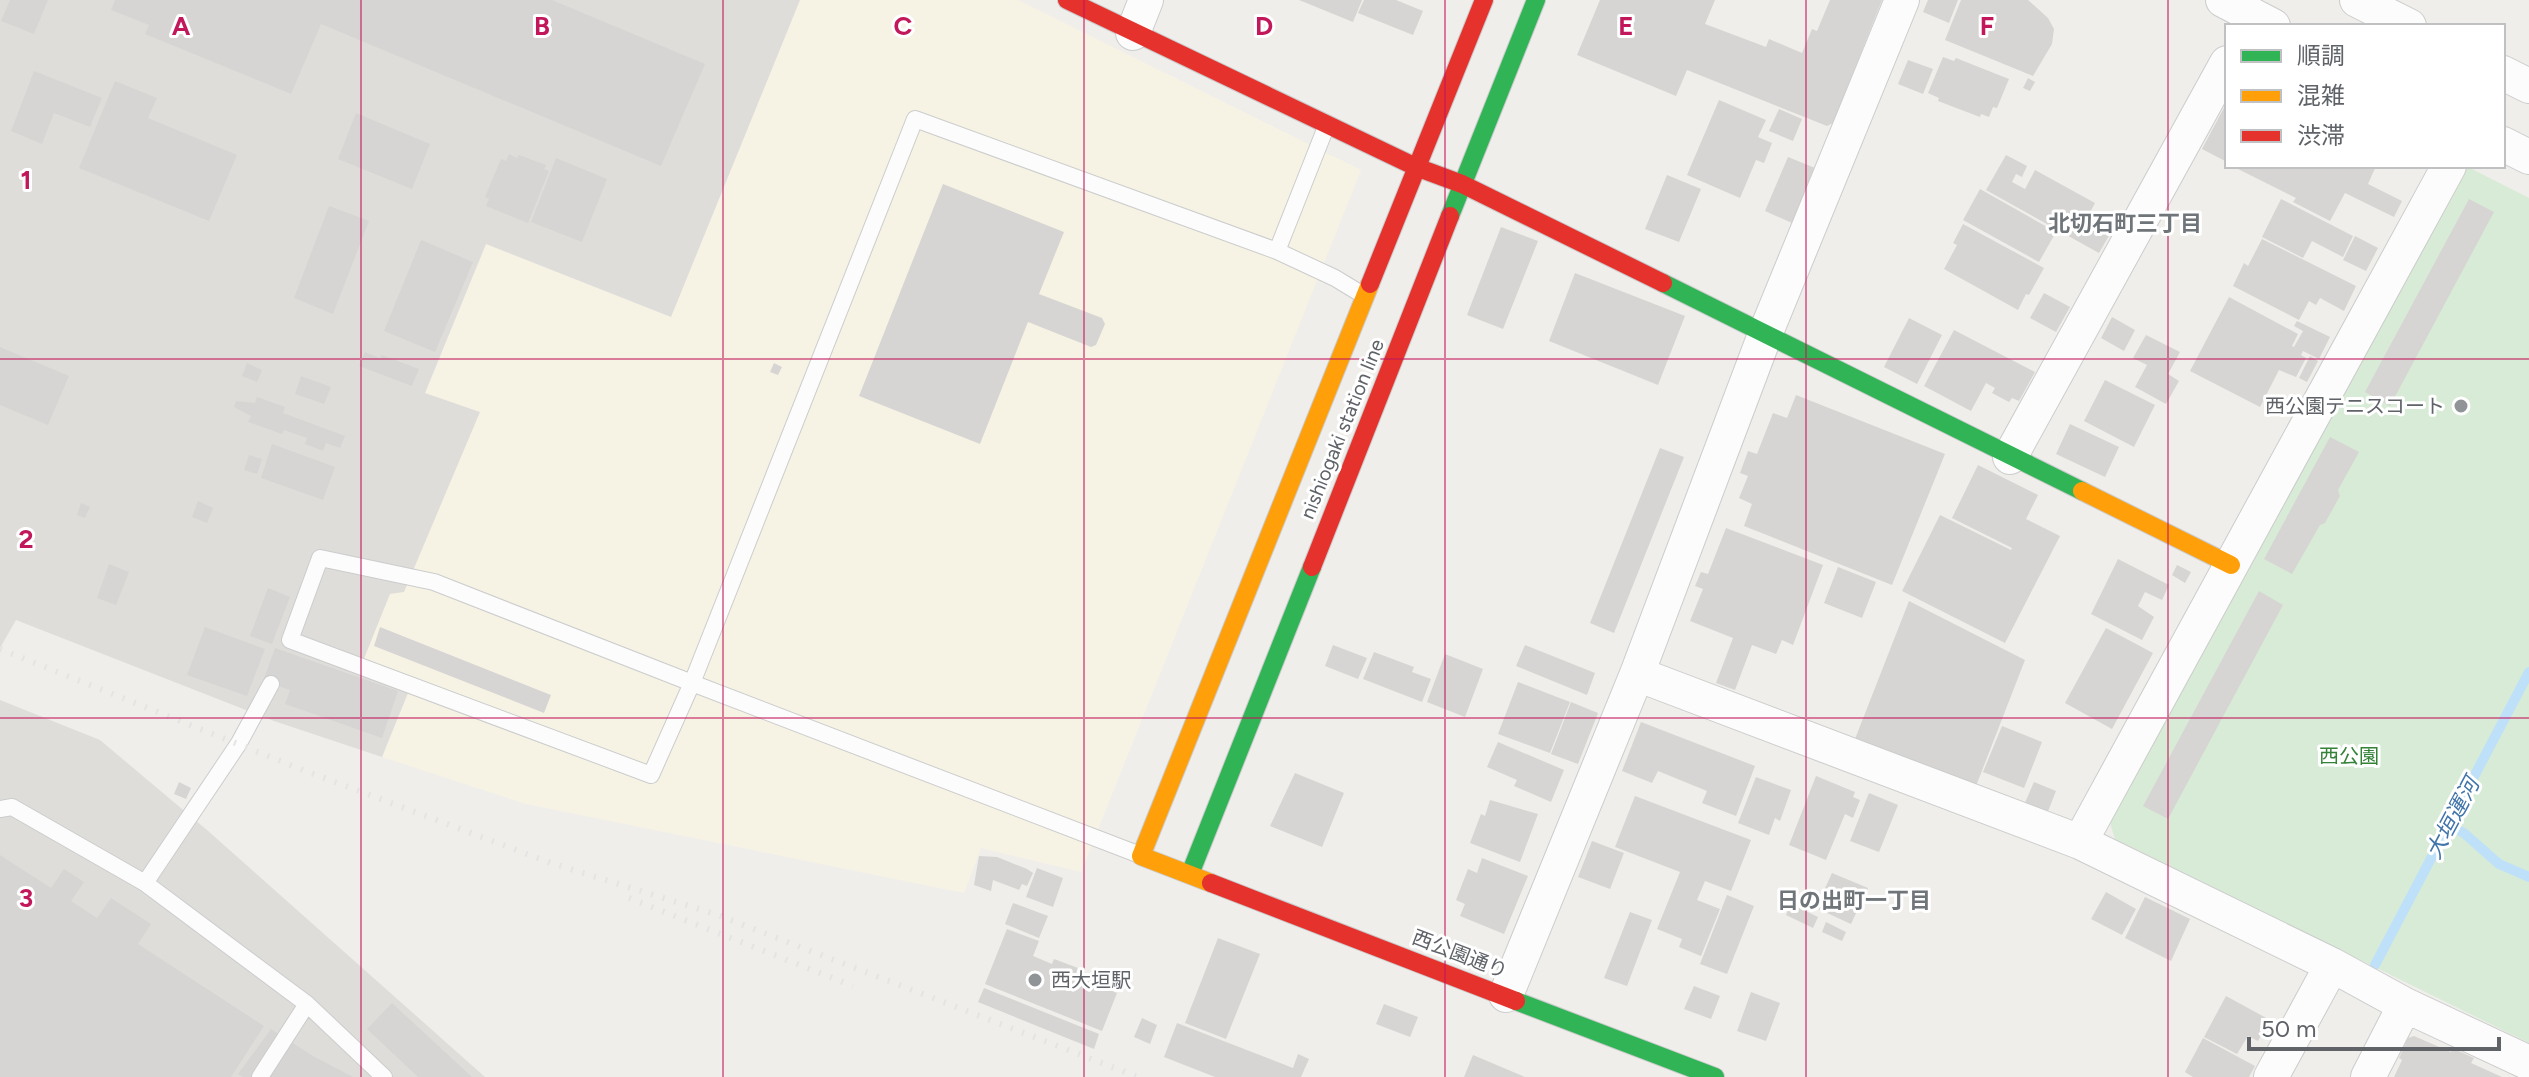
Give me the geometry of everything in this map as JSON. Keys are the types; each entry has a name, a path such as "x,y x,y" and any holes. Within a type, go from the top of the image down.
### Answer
{"main road":[{"path":"1067,0 1416,167 1462,184 2231,565"},
{"name":"nishiogaki station line","path":"1141,856 1484,0"},
{"name":"nishiogaki station line","path":"1190,874 1536,0"},
{"name":"西公園通り","path":"1141,856 1715,1077"}],"street":[{"path":"1133,33 1146,0"},
{"path":"1506,995 1637,674 1766,332 1902,0"},
{"path":"2223,0 2259,17"},
{"path":"2357,0 2405,24"},
{"path":"2010,457 2225,67"},
{"path":"2505,145 2529,157"},
{"path":"2080,842 2448,168"},
{"path":"1637,674 2080,842 2332,965 2405,1005 2529,1063"},
{"path":"2271,1077 2332,965"},
{"path":"2368,1077 2405,1005"}],"lane":[{"path":"1141,856 692,683 434,582 320,558 288,646 651,775 692,683 915,119 1277,251 1335,278 1364,296"},
{"path":"1277,251 1326,125"},
{"path":"145,883 239,743 271,684"},
{"path":"0,809 12,807 145,883 307,1004 384,1077"},
{"path":"260,1077 307,1004"}],"shaded area":[{"path":"0,0 800,0 671,317 486,244 425,393 480,412 404,592 390,594 359,671 408,693 382,757 274,721 16,620 0,648"},
{"path":"800,0 1018,0 1361,170 1081,872 981,848 964,893 526,804 382,757 408,693 359,671 390,593 480,413 425,394 486,244 671,317"},
{"path":"0,700 100,740 207,830 485,1077 0,1077"}],"green space":[{"name":"西公園","path":"2465,168 2529,198 2529,1043 2115,839 2110,823"}],"building":[{"path":"10,0 48,0 34,34 1,21"},
{"path":"115,0 552,0 705,64 661,166 321,24 291,94 145,34 149,25 111,10"},
{"path":"1299,0 1362,0 1353,22"},
{"path":"1364,0 1396,0 1423,11 1413,35 1358,13"},
{"path":"1600,0 1715,0 1705,24 1766,47 1769,39 1802,53 1812,29 1817,31 1830,0 1882,0 1833,123 1827,126 1687,70 1676,96 1577,55"},
{"path":"1928,0 1958,0 1949,23 1923,12"},
{"path":"1961,0 2028,0 2048,18 2054,29 2052,44 2033,76 1945,40"},
{"path":"1943,57 1954,61 1956,58 2009,79 1997,108 1993,107 1989,117 1981,114 1980,117 1938,101 1939,98 1928,93"},
{"path":"1908,60 1933,69 1923,94 1898,84"},
{"path":"34,71 102,98 90,127 54,113 42,144 11,131"},
{"path":"2028,78 2035,82 2030,91 2023,88"},
{"path":"115,81 157,98 148,118 237,155 209,221 79,168"},
{"path":"1719,100 1766,120 1758,137 1772,143 1764,163 1756,160 1740,198 1687,175"},
{"path":"2225,106 2225,161 2202,149"},
{"path":"1779,109 1802,119 1793,141 1769,131"},
{"path":"356,113 430,144 412,189 338,159"},
{"path":"509,154 546,165 544,169 549,171 528,223 486,206 489,199 485,197 501,159 506,161"},
{"path":"2006,155 2027,166 2022,177 2016,174 2012,182 2025,189 2035,170 2095,203 2086,220 2110,234 2099,253 1986,190"},
{"path":"1788,157 1815,168 1792,223 1765,211"},
{"path":"556,158 607,179 582,242 531,222"},
{"path":"2236,168 2375,168 2368,184 2402,201 2394,217 2345,193 2330,221 2293,202 2296,198"},
{"path":"1667,175 1701,189 1679,242 1645,229"},
{"path":"943,184 1064,232 1039,294 1102,318 1105,324 1096,345 1091,347 1028,322 980,444 859,396"},
{"path":"1980,189 2056,232 2039,262 1963,220"},
{"path":"2281,199 2353,236 2343,257 2312,241 2303,258 2262,237"},
{"path":"2469,199 2494,212 2390,406 2365,392"},
{"path":"329,206 369,221 333,314 294,298"},
{"path":"1963,224 2044,268 2018,310 1944,269 1957,245 1953,243"},
{"path":"1501,227 1538,241 1503,329 1467,315"},
{"path":"2355,236 2378,248 2366,271 2343,260"},
{"path":"2262,239 2356,286 2344,311 2320,298 2316,305 2309,301 2299,320 2233,286 2244,263 2248,266"},
{"path":"421,240 473,262 435,352 384,331"},
{"path":"1575,273 1685,316 1658,385 1549,341"},
{"path":"2044,293 2070,307 2056,332 2030,318"},
{"path":"2229,297 2298,334 2294,347 2303,331 2294,326 2297,321 2330,337 2319,359 2303,351 2301,355 2306,358 2296,377 2279,370 2260,407 2190,371"},
{"path":"2112,317 2135,330 2124,351 2101,338"},
{"path":"1909,318 1942,335 1917,384 1884,367"},
{"path":"1954,330 2035,372 2019,401 2012,398 2009,402 1992,393 1995,388 1986,383 1971,411 1924,386"},
{"path":"2146,335 2180,352 2168,374 2179,381 2166,404 2135,387 2147,365 2133,358"},
{"path":"0,347 69,376 48,425 0,405"},
{"path":"365,352 419,369 412,386 359,366"},
{"path":"2310,356 2318,361 2307,382 2299,378"},
{"path":"247,363 262,370 257,382 242,376"},
{"path":"774,363 782,367 778,375 770,372"},
{"path":"301,376 331,387 324,404 295,394"},
{"path":"2105,380 2155,405 2134,447 2084,421"},
{"path":"1796,395 1945,454 1892,585 1744,526 1752,504 1739,498 1748,476 1740,473 1748,451 1757,454 1773,413 1787,418"},
{"path":"257,397 285,407 283,413 345,436 340,448 326,443 323,451 305,444 307,438 284,430 282,434 248,422 251,416 234,407 236,401 255,403"},
{"path":"2070,424 2119,447 2105,477 2056,454"},
{"path":"2330,437 2359,452 2338,490 2340,496 2292,574 2264,559"},
{"path":"272,444 335,467 323,500 261,478"},
{"path":"1660,448 1684,457 1614,633 1590,623"},
{"path":"249,455 262,459 257,474 244,470"},
{"path":"1978,465 2038,495 2026,519 2060,536 2005,643 1902,591 1940,515 2011,550 1952,518"},
{"path":"198,501 213,508 207,523 192,517"},
{"path":"81,503 90,507 85,518 77,515"},
{"path":"1726,528 1823,565 1793,645 1782,640 1776,654 1752,645 1735,690 1716,683 1733,638 1690,621 1703,589 1695,586 1701,572 1708,574"},
{"path":"2118,559 2169,585 2162,600 2145,592 2138,606 2154,617 2142,640 2091,614"},
{"path":"109,564 129,572 116,605 97,598"},
{"path":"2177,565 2191,572 2185,583 2172,575"},
{"path":"1838,567 1876,582 1862,618 1824,603"},
{"path":"268,588 290,597 272,644 250,636"},
{"path":"2259,591 2283,605 2168,819 2143,806"},
{"path":"1909,601 2025,660 1976,786 1855,739"},
{"path":"205,627 265,649 247,696 187,675"},
{"path":"380,627 551,695 544,713 374,646"},
{"path":"2106,628 2153,653 2112,729 2065,703"},
{"path":"1333,645 1367,658 1358,679 1325,666"},
{"path":"1525,645 1595,673 1587,695 1516,666"},
{"path":"275,648 398,691 382,738 285,704 290,690 263,681"},
{"path":"1374,652 1414,667 1412,672 1431,679 1422,702 1363,679"},
{"path":"1445,654 1483,669 1465,717 1427,702"},
{"path":"1518,682 1570,702 1550,753 1498,734"},
{"path":"1571,702 1598,713 1578,764 1551,754"},
{"path":"1641,722 1755,766 1736,816 1702,803 1707,791 1658,771 1652,783 1622,771"},
{"path":"2002,726 2042,742 2024,788 1983,772"},
{"path":"1498,742 1564,770 1551,802 1514,786 1517,780 1487,767"},
{"path":"1295,773 1344,793 1322,847 1270,826"},
{"path":"1816,776 1855,792 1853,797 1860,800 1853,818 1845,814 1826,860 1789,845"},
{"path":"1756,777 1791,790 1780,821 1775,818 1769,835 1738,823"},
{"path":"179,782 191,788 186,799 174,794"},
{"path":"2034,782 2056,791 2047,814 2024,805"},
{"path":"1869,793 1898,805 1879,852 1850,841"},
{"path":"1635,796 1751,840 1731,891 1705,881 1697,900 1720,909 1701,956 1679,947 1682,939 1657,929 1680,872 1615,847"},
{"path":"1490,800 1538,814 1520,862 1470,843"},
{"path":"1592,841 1624,853 1610,889 1578,877"},
{"path":"0,855 51,888 64,869 84,882 71,901 97,918 111,898 151,924 138,944 264,1026 231,1077 0,1077"},
{"path":"979,856 997,857 1033,873 1027,886 1022,884 1019,890 993,880 991,891 974,885"},
{"path":"1482,858 1528,876 1504,934 1460,916 1465,904 1456,900 1468,869 1477,873"},
{"path":"1037,868 1063,878 1053,907 1026,897"},
{"path":"1832,873 1868,888 1851,924 1816,908"},
{"path":"2106,892 2136,909 2122,935 2091,919"},
{"path":"1727,895 1754,906 1727,974 1700,964"},
{"path":"2145,897 2190,919 2171,961 2125,938"},
{"path":"1013,903 1048,916 1039,938 1005,924"},
{"path":"1791,904 1818,917 1813,928 1786,915"},
{"path":"1630,912 1652,920 1627,986 1604,978"},
{"path":"1826,922 1846,932 1842,941 1822,932"},
{"name":"西大垣駅","path":"1007,929 1039,941 1033,956 1052,964 1054,959 1078,968 1075,976 1117,993 1102,1031 985,984"},
{"path":"1218,938 1260,954 1226,1039 1185,1023"},
{"path":"1694,986 1720,996 1711,1019 1684,1009"},
{"path":"984,988 1099,1034 1094,1049 978,1002"},
{"path":"1751,992 1780,1003 1766,1041 1737,1031"},
{"path":"2226,996 2270,1020 2258,1041 2248,1036 2237,1054 2204,1037"},
{"path":"392,1003 472,1077 418,1077 367,1029"},
{"path":"1384,1004 1418,1017 1410,1037 1376,1024"},
{"path":"1142,1018 1157,1025 1150,1044 1134,1037"},
{"path":"1177,1023 1293,1068 1298,1054 1309,1059 1301,1077 1215,1077 1164,1057"},
{"path":"271,1029 353,1077 243,1077 238,1074"},
{"path":"2414,1036 2474,1058 2471,1063 2502,1077 2394,1077 2408,1038"},
{"path":"2203,1038 2255,1066 2249,1077 2193,1077 2185,1072"},
{"path":"1473,1055 1525,1077 1464,1077"}],"waterway":[{"name":"大垣運河","path":"2375,965 2529,672"},
{"path":"2449,824 2499,864 2529,877"}],"railway":[{"path":"0,649 303,770 551,863 715,914 1138,1077"},
{"path":"629,898 853,986"}],"traffic: fast":[{"path":"1450,216 1536,0"},
{"path":"1663,283 2082,491"},
{"path":"1190,874 1312,567"},
{"path":"1516,1001 1715,1077"}],"traffic: slow":[{"path":"1211,883 1141,856 1370,284"},
{"path":"2082,491 2231,565"}],"traffic: jam":[{"path":"1067,0 1416,167 1462,184 1663,283"},
{"path":"1370,284 1484,0"},
{"path":"1312,567 1450,216"},
{"path":"1211,883 1516,1001"}],"place":[{"name":"西公園テニスコート","path":"2461,406"},
{"name":"西大垣駅","path":"1035,980"}],"district":[{"name":"北切石町三丁目","path":"2125,223"},
{"name":"日の出町一丁目","path":"1854,900"}]}
